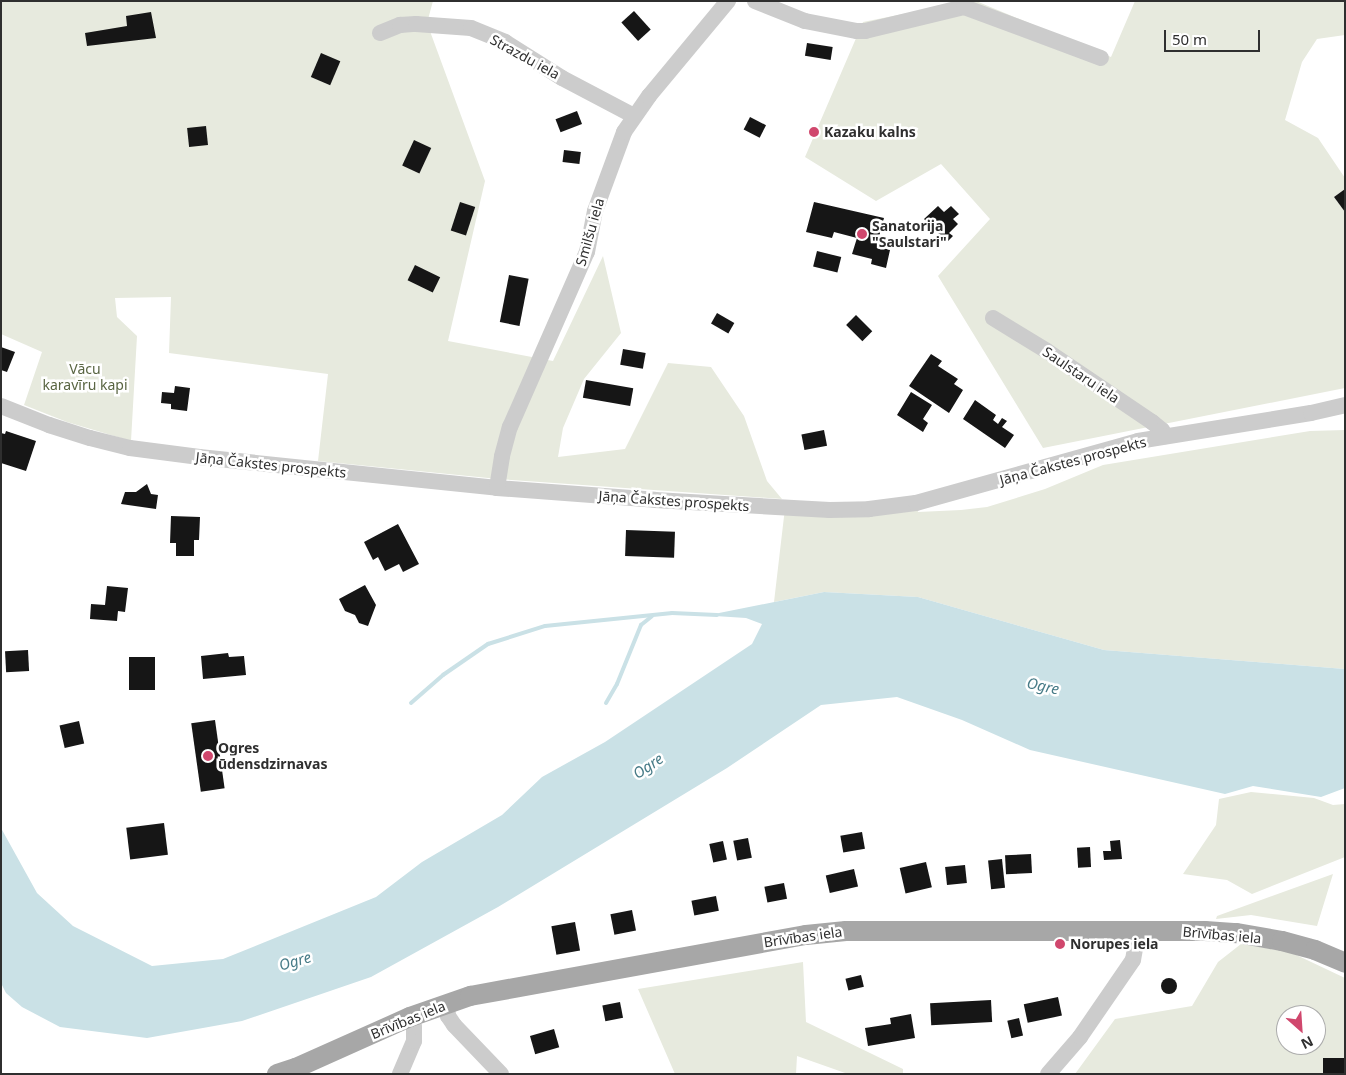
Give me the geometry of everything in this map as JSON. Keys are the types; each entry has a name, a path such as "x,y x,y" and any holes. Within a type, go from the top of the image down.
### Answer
{"main road":[{"name":"Brīvības iela","path":"277,1074 296,1068 410,1017 470,996 806,935 846,931 1237,933 1282,941 1315,950 1345,963"}],"street":[{"name":"Smilšu iela","path":"497,488 502,456 510,427 588,252 595,211 624,132 634,116 728,1"},
{"path":"755,1 805,21 865,31 964,7 1101,58"},
{"name":"Strazdu iela","path":"380,33 400,25 416,24 471,28 505,42 562,78 634,116"},
{"name":"Saulstaru iela","path":"993,318 1047,351 1152,422 1162,430 1165,436"},
{"name":"Jāņa Čakstes prospekts","path":"1,406 49,425 130,448 497,488 785,508 869,509 916,503 950,495 1121,445 1345,406"},
{"path":"1048,1074 1080,1037 1133,960 1138,931"},
{"path":"447,1003 448,1016 454,1025 501,1074"},
{"path":"400,1074 414,1041 414,1027 410,1017"}],"green space":[{"name":"Vācu karavīru kapi","path":"1,1 433,1 427,23 485,181 448,341 553,361 603,256 621,333 584,379 563,428 558,457 625,449 668,363 711,367 744,416 767,481 782,499 498,479 318,461 328,374 169,353 171,297 115,298 117,317 137,336 131,441 67,422 24,405 42,352 1,334"},
{"path":"976,1 1111,57 1135,1 1345,1 1345,35 1317,39 1302,62 1285,120 1318,138 1345,178 1345,189 1334,197 1345,212 1345,388 1043,448 938,276 990,219 941,164 876,201 805,157 863,22"},
{"path":"1345,430 1345,669 1104,650 918,597 824,592 774,602 785,508 916,503 918,512 987,507 1045,489 1103,465 1310,431"},
{"path":"1251,792 1314,798 1333,805 1345,804 1345,857 1252,894 1227,880 1183,874 1216,825 1219,799"},
{"path":"1333,874 1317,926 1251,915 1216,919 1217,916"},
{"path":"1241,944 1290,952 1345,978 1345,1074 1075,1074 1115,1019 1192,1006 1218,962"},
{"path":"803,962 806,1022 903,1069 903,1074 848,1074 797,1056 796,1074 675,1074 638,989"}],"water":[{"name":"Ogre","path":"824,592 918,597 1104,650 1345,669 1345,788 1321,797 1253,786 1225,794 1030,750 962,720 897,697 821,705 727,768 498,907 371,977 242,1021 147,1038 60,1027 22,1007 6,993 1,983 1,828 37,893 73,926 152,966 223,959 376,897 422,862 502,815 542,777 605,742 752,644 762,624 746,618 715,616 714,614"}],"building":[{"path":"634,11 651,30 638,41 621,22"},
{"path":"151,12 156,38 87,46 85,33 127,26 126,16"},
{"path":"807,43 833,47 831,60 805,56"},
{"path":"321,53 340,61 330,85 311,77"},
{"path":"577,111 582,124 561,132 556,119"},
{"path":"750,117 766,125 760,138 744,129"},
{"path":"206,126 208,145 189,147 187,128"},
{"path":"414,140 431,148 419,173 402,165"},
{"path":"564,150 581,152 579,164 563,162"},
{"path":"1345,189 1345,212 1334,197"},
{"path":"460,202 475,207 466,235 451,231"},
{"name":"Sanatorija \"Saulstari\"","path":"814,202 884,218 879,237 882,237 880,247 890,250 886,268 871,264 872,259 852,254 857,238 834,232 832,238 806,232"},
{"path":"938,206 944,212 951,206 959,214 953,219 958,224 949,233 953,236 947,242 924,219"},
{"path":"817,251 841,257 837,273 813,267"},
{"path":"415,265 440,277 433,293 408,280"},
{"path":"509,275 529,279 519,326 500,322"},
{"path":"717,313 734,323 728,333 711,323"},
{"path":"856,315 872,331 862,341 846,325"},
{"path":"1,347 15,352 7,372 1,370"},
{"path":"623,349 646,353 643,369 620,365"},
{"path":"931,354 942,361 938,366 958,379 954,384 963,390 949,413 909,386"},
{"path":"586,380 633,388 630,406 583,398"},
{"path":"175,386 190,388 187,411 171,409 171,404 161,403 162,392 174,393"},
{"path":"911,392 932,405 923,419 928,423 923,432 897,415"},
{"path":"975,400 996,415 993,420 998,424 1002,418 1007,421 1002,427 1014,435 1005,448 963,419"},
{"path":"824,430 827,446 804,450 801,434"},
{"path":"6,431 36,441 26,471 1,463 1,433 5,434"},
{"path":"147,484 151,494 158,495 156,509 121,504 125,492 136,492"},
{"path":"171,516 200,517 199,540 194,540 194,556 176,556 176,543 170,543"},
{"path":"398,524 419,564 403,572 399,564 385,571 378,557 373,560 364,542"},
{"path":"626,530 675,532 674,558 625,556"},
{"path":"365,585 376,605 368,626 359,623 355,615 345,611 339,599"},
{"path":"107,586 128,588 125,612 118,611 117,621 90,619 91,604 105,605"},
{"path":"28,650 29,671 6,672 5,651"},
{"path":"228,653 229,657 244,656 246,675 203,679 201,656"},
{"path":"129,657 155,657 155,690 129,690"},
{"name":"Ogres ūdensdzirnavas","path":"215,720 225,788 201,792 191,723"},
{"path":"79,721 84,743 65,748 60,725"},
{"path":"164,823 168,855 130,859 126,828"},
{"path":"862,832 865,849 843,853 840,836"},
{"path":"748,838 752,858 737,860 733,841"},
{"path":"1120,840 1122,859 1104,860 1103,851 1111,851 1110,841"},
{"path":"723,841 727,860 713,862 709,844"},
{"path":"1090,847 1091,867 1078,868 1077,848"},
{"path":"1031,854 1032,873 1006,874 1005,855"},
{"path":"1002,859 1005,888 991,889 988,860"},
{"path":"926,862 932,887 906,893 900,868"},
{"path":"965,865 967,883 947,885 945,867"},
{"path":"854,869 858,887 830,893 826,876"},
{"path":"784,883 787,899 767,903 764,887"},
{"path":"716,896 719,911 694,915 691,901"},
{"path":"632,910 636,931 614,935 610,914"},
{"path":"575,922 580,951 556,955 551,926"},
{"path":"861,975 864,987 848,991 845,979"},
{"path":"1169,978 1177,986 1169,994 1161,986"},
{"path":"1058,997 1062,1016 1028,1023 1024,1004"},
{"path":"991,1000 992,1022 931,1025 930,1003"},
{"path":"620,1002 623,1018 605,1021 602,1005"},
{"path":"911,1014 915,1038 868,1046 865,1028 891,1024 890,1018"},
{"path":"1019,1018 1023,1036 1011,1038 1007,1021"},
{"path":"554,1029 559,1047 535,1054 530,1036"},
{"path":"1323,1058 1345,1058 1345,1074 1323,1074"}],"waterway":[{"path":"411,703 443,675 488,644 545,626 672,613 717,615"},
{"path":"606,703 617,684 641,625 652,616"}],"place":[{"name":"Kazaku kalns","path":"814,132"},
{"name":"Sanatorija \"Saulstari\"","path":"862,234"},
{"name":"Ogres ūdensdzirnavas","path":"208,756"},
{"name":"Norupes iela","path":"1060,944"}]}
